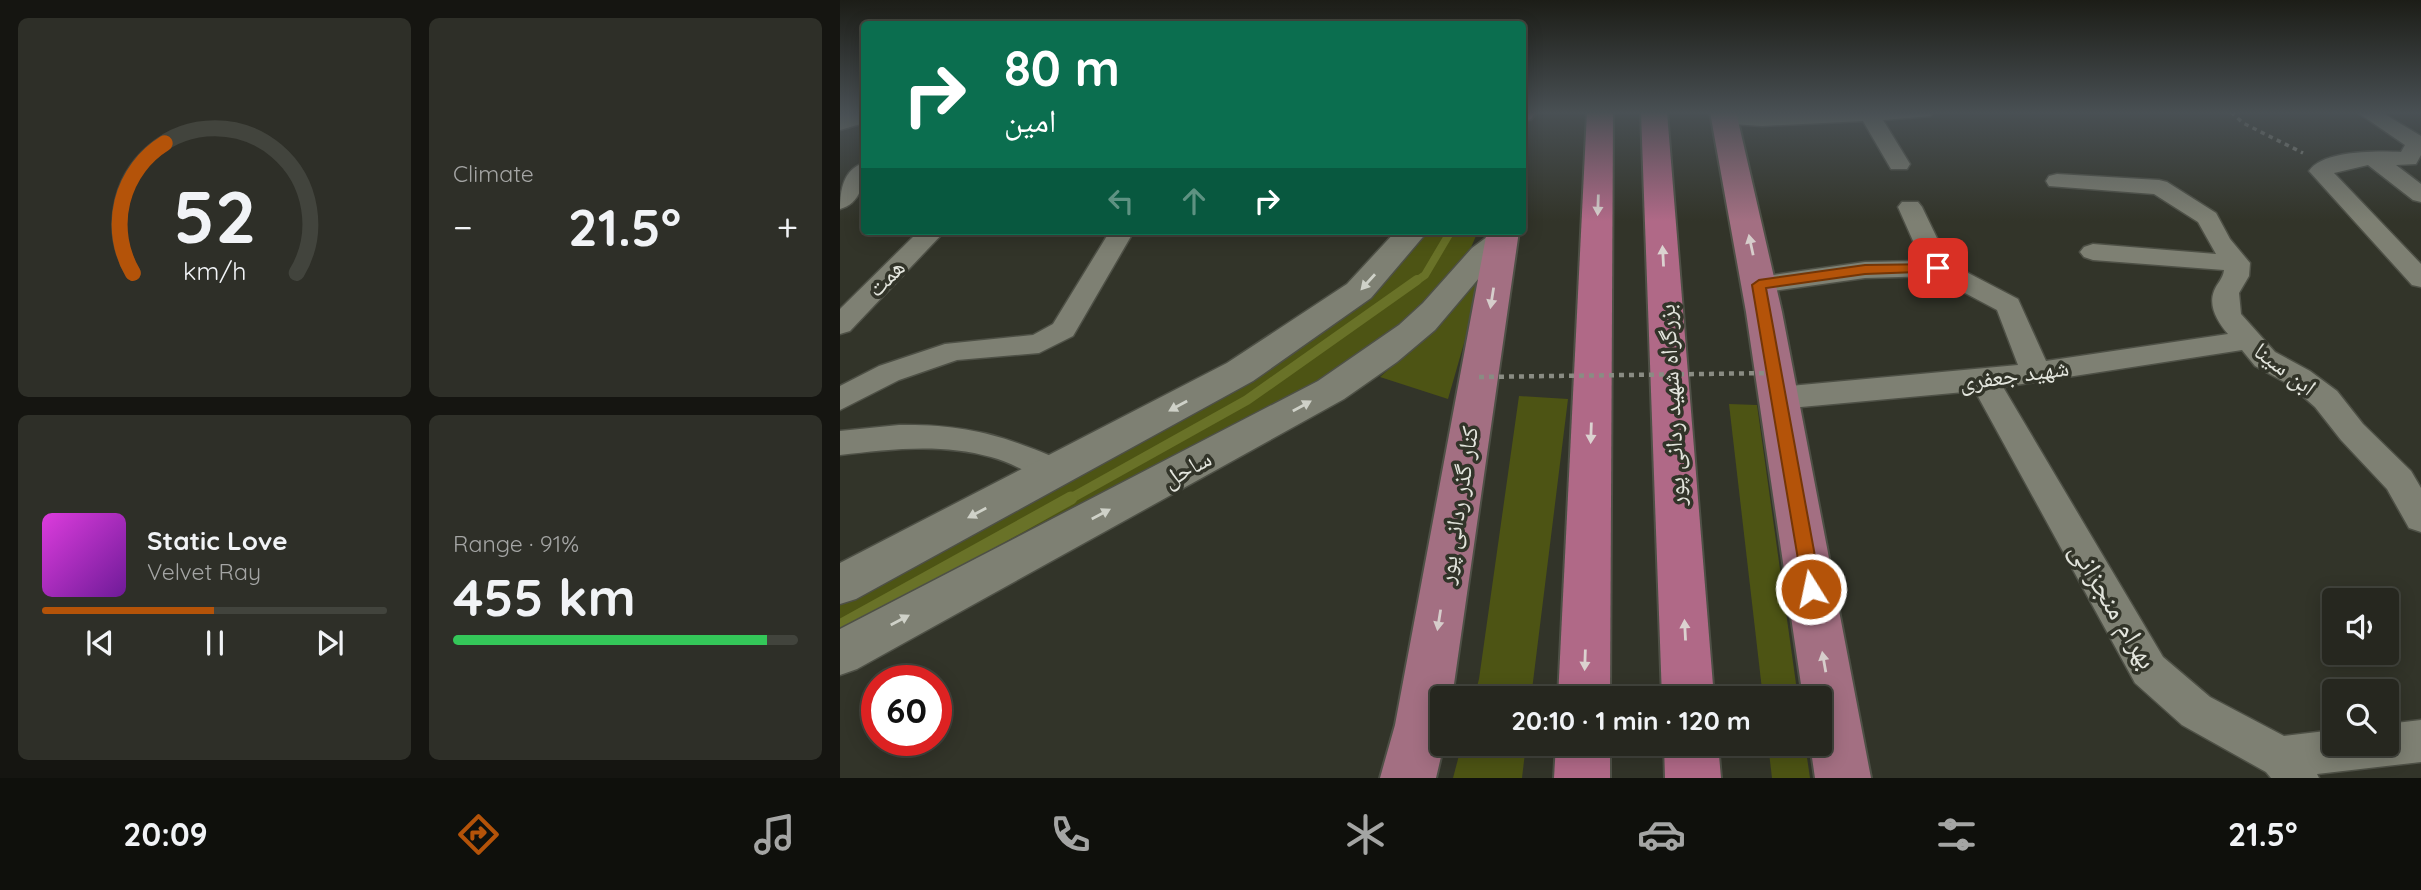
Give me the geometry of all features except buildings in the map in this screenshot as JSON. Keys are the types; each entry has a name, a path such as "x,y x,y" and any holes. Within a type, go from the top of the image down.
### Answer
{"highway":[{"path":"1584,686 1598,148"},
{"name":"بزرگراه شهید ردانی پور","path":"1658,148 1687,686"},
{"path":"1582,778 1583,756"},
{"path":"1692,756 1693,778"}],"main road":[{"path":"1731,148 1777,386 1843,778"},
{"name":"کنار گذر ردانی پور","path":"1408,778 1422,725 1502,236"}],"street":[{"path":"1890,148 1899,164"},
{"path":"2414,148 2408,159 2372,158 2328,166 2320,171 2421,279"},
{"path":"2372,158 2421,195"},
{"path":"840,202 861,174"},
{"path":"2057,181 2159,187 2208,218 2219,241 2237,263"},
{"path":"1910,207 1938,268"},
{"name":"همت","path":"840,325 929,235"},
{"path":"840,399 889,373 955,351 1039,344 1063,330 1120,235"},
{"path":"840,585 1240,372 1359,291 1409,235"},
{"name":"ساحل","path":"840,653 1331,390 1389,349 1433,313 1502,236"},
{"path":"2093,252 2237,263"},
{"name":"ابن سینا","path":"2237,263 2235,276 2226,293 2228,316 2265,359 2300,378 2326,399 2352,432 2410,478 2421,518"},
{"path":"1759,285 1865,270 1938,268 2008,305 2036,372"},
{"name":"شهید جعفری","path":"1777,386 1984,380 2248,340"},
{"name":"بهرام منجزانی","path":"1984,380 2149,670 2196,711 2289,767"},
{"path":"840,443 895,436 944,437 998,447 1056,472"},
{"path":"2289,767 2421,741"}],"path":[{"path":"2293,148 2328,166"},
{"path":"1479,377 1777,386"}],"green space":[{"path":"1418,235 1476,235 1467,257 1427,309 1341,376 840,644 840,595 1240,381"},
{"path":"1485,270 1448,399 1380,377 1434,329"},
{"path":"1519,396 1568,399 1532,686 1477,686"},
{"path":"1729,404 1757,405 1796,686 1762,686"},
{"path":"1459,756 1525,756 1522,778 1453,778"},
{"path":"1769,756 1807,756 1810,778 1772,778"}],"waterway":[{"path":"1415,282 1425,275 1449,235"},
{"path":"1068,500 1247,400 1417,280"},
{"path":"840,626 1071,498"}],"route":[{"path":"1811,589 1759,285 1865,270 1938,268"}]}
